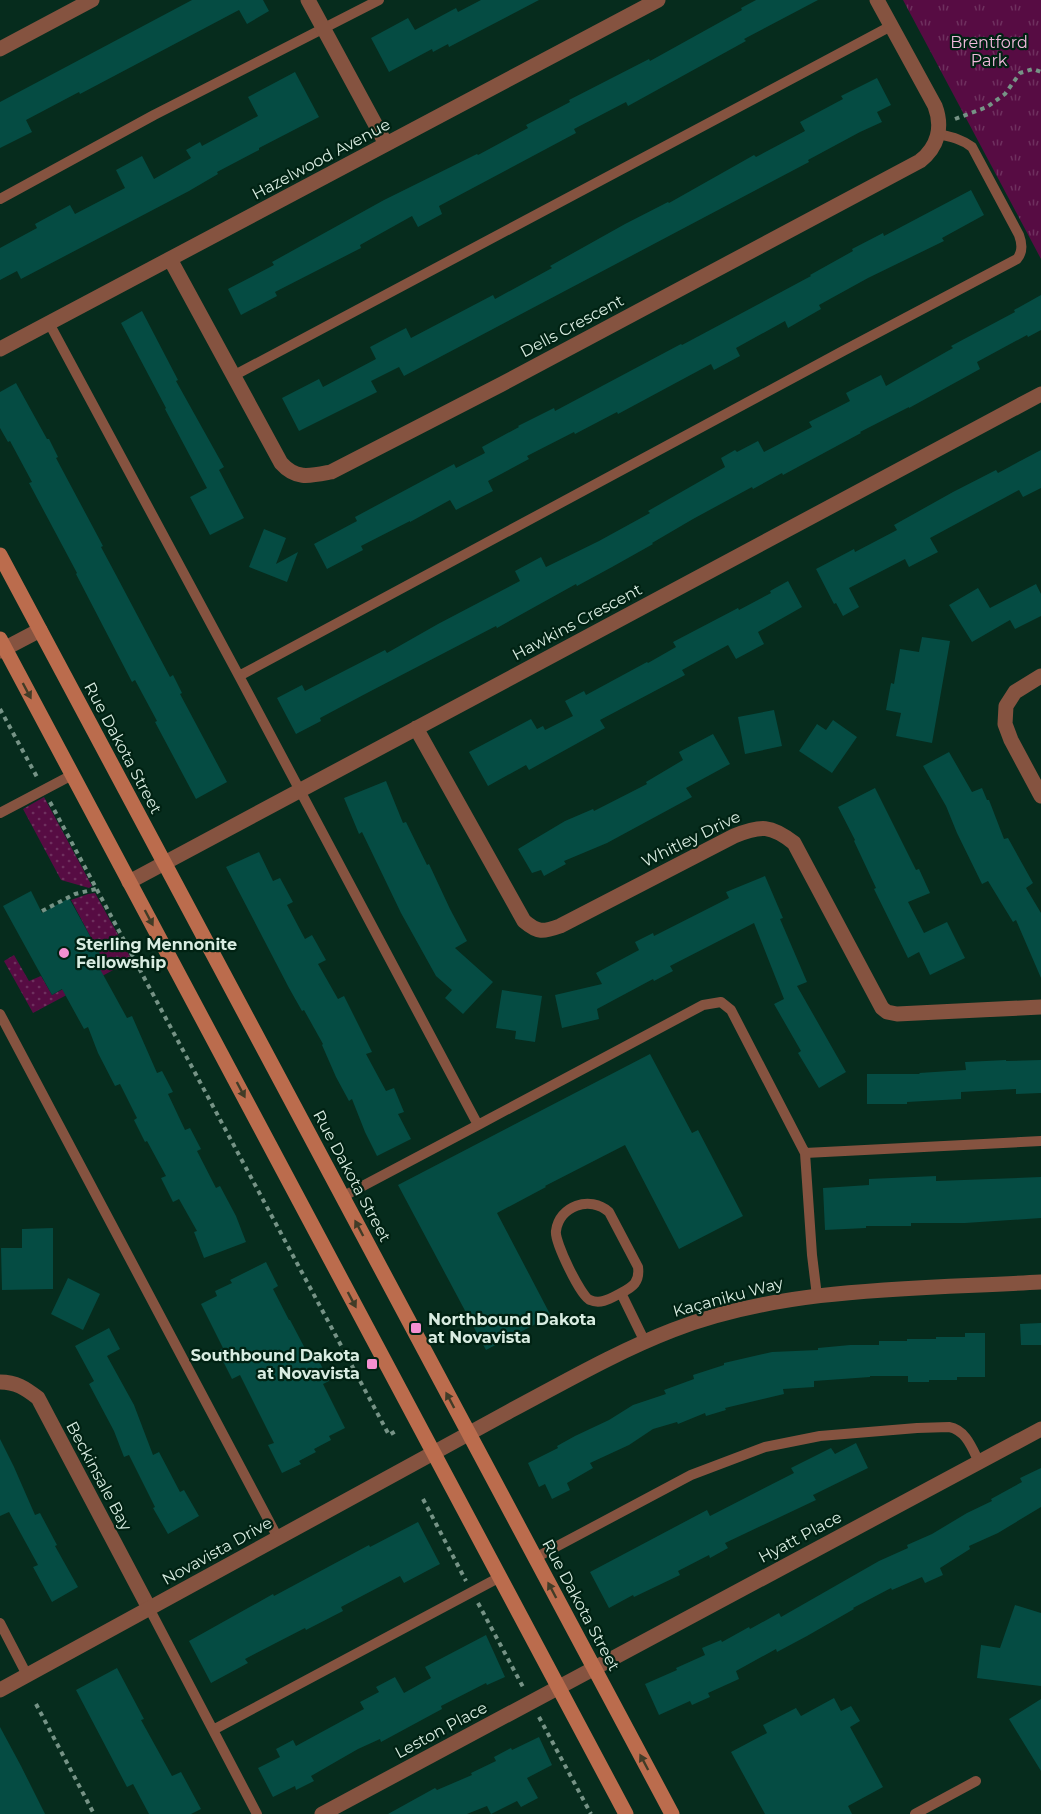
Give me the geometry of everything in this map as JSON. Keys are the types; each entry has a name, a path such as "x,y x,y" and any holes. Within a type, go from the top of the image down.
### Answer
{"main road":[{"name":"Rue Dakota Street","path":"0,555 672,1814"},
{"path":"2,646 626,1814"}],"street":[{"path":"0,49 92,0"},
{"path":"308,0 386,144"},
{"name":"Hazelwood Avenue","path":"0,349 658,0"},
{"path":"877,0 935,106 939,129"},
{"name":"Dells Crescent","path":"170,259 280,463 299,475 331,472 502,384 920,160 936,143 939,129"},
{"name":"Hawkins Crescent","path":"129,882 1041,394"},
{"path":"2,646 40,630"},
{"path":"1041,676 1015,692 1006,705 1005,724 1041,796"},
{"name":"Whitley Drive","path":"416,728 524,921 534,930 547,931 560,926 734,836 752,828 766,828 781,833 794,843 882,1008 887,1012 897,1014 1041,1007"},
{"name":"Kaçaniku Way","path":"452,1443 585,1371 645,1342 725,1313 788,1299 817,1296 1041,1282"},
{"name":"Beckinsale Bay","path":"0,1382 11,1382 22,1386 38,1398 149,1608"},
{"name":"Hyatt Place","path":"577,1677 1041,1429"},
{"name":"Novavista Drive","path":"0,1690 452,1443"},
{"name":"Leston Place","path":"322,1814 577,1677"}],"lane":[{"path":"0,199 154,115 379,0"},
{"path":"233,376 891,26"},
{"path":"239,676 1017,259 1022,243 1019,235 972,147 939,129"},
{"path":"49,323 478,1125"},
{"path":"0,813 72,775"},
{"path":"342,1197 703,1005 722,1002 731,1010 805,1153 817,1296"},
{"path":"0,1014 278,1538"},
{"path":"805,1153 1041,1141"},
{"path":"588,1203 604,1207 609,1212 639,1273 633,1287 621,1293 601,1302 592,1301 586,1298 571,1271 555,1233 562,1216 573,1206 588,1203"},
{"path":"621,1293 645,1342"},
{"path":"535,1558 691,1475 765,1447 791,1441 854,1432 949,1427 957,1428 962,1432 979,1462"},
{"path":"213,1730 500,1577"},
{"path":"149,1608 257,1814"},
{"path":"0,1623 27,1675"},
{"path":"915,1814 976,1781"}],"path":[{"path":"939,129 987,107 1005,94 1020,74 1025,71 1033,69 1041,72"},
{"path":"0,709 389,1435 396,1431"},
{"path":"42,911 75,894 96,889"},
{"path":"423,1499 591,1814"},
{"path":"36,1704 94,1814"}],"green space":[{"name":"Brentford Park","path":"903,0 1041,0 1041,259"},
{"path":"44,797 92,886 89,888 61,880 23,809"},
{"path":"95,893 132,960 33,1013 4,961 14,955 29,981 41,976 52,995 106,966 71,900"}],"building":[{"path":"192,0 263,0 269,11 247,24 239,10 26,120 32,132 0,148 0,102"},
{"path":"481,0 539,0 449,47 448,44 433,52 432,49 389,72 371,38 408,18 415,30 456,8 458,12"},
{"path":"756,0 818,0 744,39 746,41 628,106 626,102 574,129 576,133 439,206 442,214 418,227 412,216 360,245 361,248 275,292 277,296 241,315 228,289 274,265 272,262 384,200 528,128 526,125 570,102 569,100 649,59 650,61"},
{"path":"295,72 319,117 259,148 189,191 21,279 17,271 0,280 0,248 37,228 35,224 70,205 75,214 125,188 116,170 142,156 154,179 191,158 186,150 200,142 202,146 258,116 248,97"},
{"path":"877,78 891,105 877,112 882,122 404,376 399,367 371,381 377,392 299,431 282,398 319,379 323,387 376,359 370,347 406,328 411,338 493,295 495,299 625,224 669,203 754,155 756,157 805,131 800,122 843,99 841,96"},
{"path":"971,190 984,215 942,238 944,241 819,305 821,309 788,328 785,321 736,348 740,356 714,370 711,364 618,414 617,412 527,456 529,459 488,481 493,491 456,510 450,500 361,546 363,550 327,569 314,544 357,521 355,517 454,464 456,468 485,453 482,447 518,426 554,408 555,411 682,345 811,276 853,251 852,249 883,233 884,236"},
{"path":"1041,295 1041,330 977,362 980,369 783,475 782,473 753,489 752,487 577,586 576,584 497,628 496,626 367,693 320,718 321,721 296,734 277,698 302,685 305,691 385,650 387,653 520,581 515,571 541,557 546,567 650,513 648,511 725,467 721,458 735,450 737,452 758,441 764,452 812,427 809,422 850,401 846,393 881,375 886,386"},
{"path":"142,311 178,380 176,381 224,467 219,470 244,518 210,535 190,497 207,488 121,323"},
{"path":"16,383 49,439 58,457 56,458 103,546 101,547 170,677 173,675 182,693 180,694 227,782 196,799 155,722 157,721 135,680 132,682 76,574 29,483 32,482 10,441 8,442 0,428 0,392"},
{"path":"1041,450 1041,488 1023,497 1019,490 930,538 938,552 909,567 905,559 849,588 859,607 843,616 836,603 834,604 816,569 897,530 894,525 953,492 996,470 998,473"},
{"path":"264,529 286,538 276,564 298,552 287,582 249,567"},
{"path":"788,581 802,607 758,632 764,644 736,659 728,645 682,670 685,675 600,720 605,728 529,770 526,765 488,786 469,752 531,719 537,729 543,726 545,730 573,716 565,701 584,691 586,695 648,663 676,647 673,642 738,608 739,610"},
{"path":"1036,584 1041,594 1041,616 1015,629 1010,620 972,642 949,605 978,588 990,608"},
{"path":"922,637 950,641 932,743 896,736 901,713 886,710 891,683 894,684 900,649 919,652"},
{"path":"774,710 782,746 745,754 738,717"},
{"path":"833,720 857,737 832,773 799,751 817,724 826,730"},
{"path":"713,734 730,764 686,788 692,797 607,843 564,861 566,864 544,876 541,870 532,873 518,849 565,821 593,809 594,811 647,784 646,782 683,760 679,752"},
{"path":"949,752 972,792 982,788 1004,839 1008,838 1033,883 1026,888 1041,913 1041,978 1016,920 1013,922 988,881 982,884 946,806 923,766"},
{"path":"386,781 403,823 406,822 427,865 429,864 467,941 455,948 493,982 463,1014 445,998 452,990 436,976 401,913 362,832 359,834 344,798"},
{"path":"875,788 930,893 908,902 924,933 947,922 965,958 930,975 919,952 908,958 874,889 876,888 855,840 838,807"},
{"path":"259,852 273,881 280,878 293,902 287,905 305,939 312,935 326,960 318,964 338,999 344,996 372,1052 366,1054 386,1091 394,1088 404,1112 398,1114 411,1139 377,1156 352,1099 349,1101 336,1077 323,1044 289,988 226,867"},
{"path":"765,876 783,918 780,919 807,982 797,986 846,1072 819,1088 798,1053 801,1051 774,1004 784,999 754,923 670,966 673,971 597,1009 599,1019 562,1028 555,995 602,984 596,973 639,950 635,942 653,933 654,936 729,898 726,892"},
{"path":"31,891 42,913 69,898 106,965 100,969 127,1018 132,1016 157,1073 162,1071 173,1092 168,1094 185,1130 190,1128 201,1149 197,1151 216,1188 220,1186 236,1216 246,1242 204,1258 194,1232 197,1231 179,1199 173,1202 161,1178 166,1176 134,1120 137,1118 120,1084 115,1086 88,1027 84,1029 62,989 52,995 3,906"},
{"path":"502,990 542,996 535,1042 515,1039 516,1031 496,1028"},
{"path":"650,1054 692,1133 698,1130 743,1216 679,1249 625,1145 545,1186 497,1213 551,1316 486,1350 398,1185"},
{"path":"1041,1060 1041,1093 1016,1094 1016,1089 961,1092 961,1099 907,1102 907,1104 867,1104 867,1074 920,1074 966,1070 965,1062"},
{"path":"936,1176 936,1181 1041,1177 1041,1218 965,1223 911,1223 911,1226 866,1226 866,1228 825,1230 823,1188 869,1185 869,1179"},
{"path":"53,1228 53,1289 2,1290 1,1248 22,1248 22,1229"},
{"path":"266,1262 278,1286 273,1289 289,1320 309,1356 315,1353 329,1381 323,1384 345,1428 329,1436 331,1440 314,1449 316,1452 299,1461 301,1464 282,1473 268,1445 274,1443 240,1375 232,1379 218,1351 223,1348 201,1304 217,1296 215,1291 232,1283 230,1280"},
{"path":"68,1278 100,1294 83,1330 51,1314"},
{"path":"1041,1323 1041,1345 1021,1345 1020,1324"},
{"path":"109,1328 120,1349 107,1356 134,1405 153,1455 159,1452 180,1492 184,1490 199,1516 168,1534 153,1508 155,1507 129,1455 124,1457 114,1431 89,1384 94,1381 75,1346"},
{"path":"965,1333 985,1333 985,1377 957,1377 957,1380 908,1382 908,1376 870,1376 814,1381 814,1387 783,1389 784,1394 725,1408 726,1410 706,1416 705,1413 678,1424 677,1422 653,1429 629,1445 590,1463 593,1468 567,1483 570,1490 552,1499 545,1484 539,1487 528,1463 633,1405 666,1394 664,1390 694,1379 693,1375 724,1365 724,1363 772,1352 818,1350 818,1348 850,1345 879,1345 879,1341 965,1337"},
{"path":"0,1439 35,1515 40,1513 78,1587 52,1602 33,1567 38,1565 9,1512 0,1516"},
{"path":"856,1443 868,1468 813,1495 816,1500 725,1543 728,1548 678,1571 680,1575 609,1608 590,1572 707,1510 710,1516 794,1473 791,1468 831,1448 835,1454"},
{"path":"1041,1468 1041,1507 998,1533 969,1546 970,1549 940,1568 943,1575 925,1583 922,1577 892,1590 891,1588 807,1636 777,1652 776,1649 736,1671 739,1679 708,1693 710,1697 692,1705 690,1701 659,1715 645,1684 705,1655 702,1648 721,1640 722,1642 779,1613 781,1617 879,1561 908,1548 907,1545 992,1501 991,1499 1022,1482 1020,1478"},
{"path":"418,1522 440,1564 404,1583 400,1576 341,1607 343,1611 245,1659 248,1663 211,1683 189,1641 273,1594 274,1596 369,1545 370,1547"},
{"path":"1015,1605 1041,1613 1041,1686 977,1678 981,1645 1000,1648"},
{"path":"486,1635 505,1677 487,1685 486,1683 441,1706 442,1709 381,1742 380,1739 358,1749 311,1776 314,1781 296,1790 295,1786 273,1797 258,1768 280,1757 276,1749 293,1740 296,1746 364,1709 360,1702 379,1692 376,1687 395,1677 404,1693 431,1678 425,1667"},
{"path":"117,1668 144,1719 141,1720 172,1776 181,1772 201,1809 191,1814 149,1814 133,1784 127,1787 76,1690"},
{"path":"834,1698 841,1711 851,1706 860,1721 850,1727 883,1787 848,1806 852,1814 765,1814 731,1752 767,1733 763,1725 796,1708 801,1716"},
{"path":"1041,1699 1041,1771 1009,1719"},
{"path":"0,1727 21,1766 45,1814 0,1814"},
{"path":"539,1737 552,1765 527,1778 538,1798 521,1807 517,1801 491,1814 487,1806 467,1814 388,1814 435,1788 437,1790 472,1775 471,1773 496,1761 494,1757"}],"place":[{"name":"Sterling Mennonite Fellowship","path":"64,953"},
{"name":"Northbound Dakota at Novavista","path":"416,1328"},
{"name":"Southbound Dakota at Novavista","path":"372,1364"}]}
